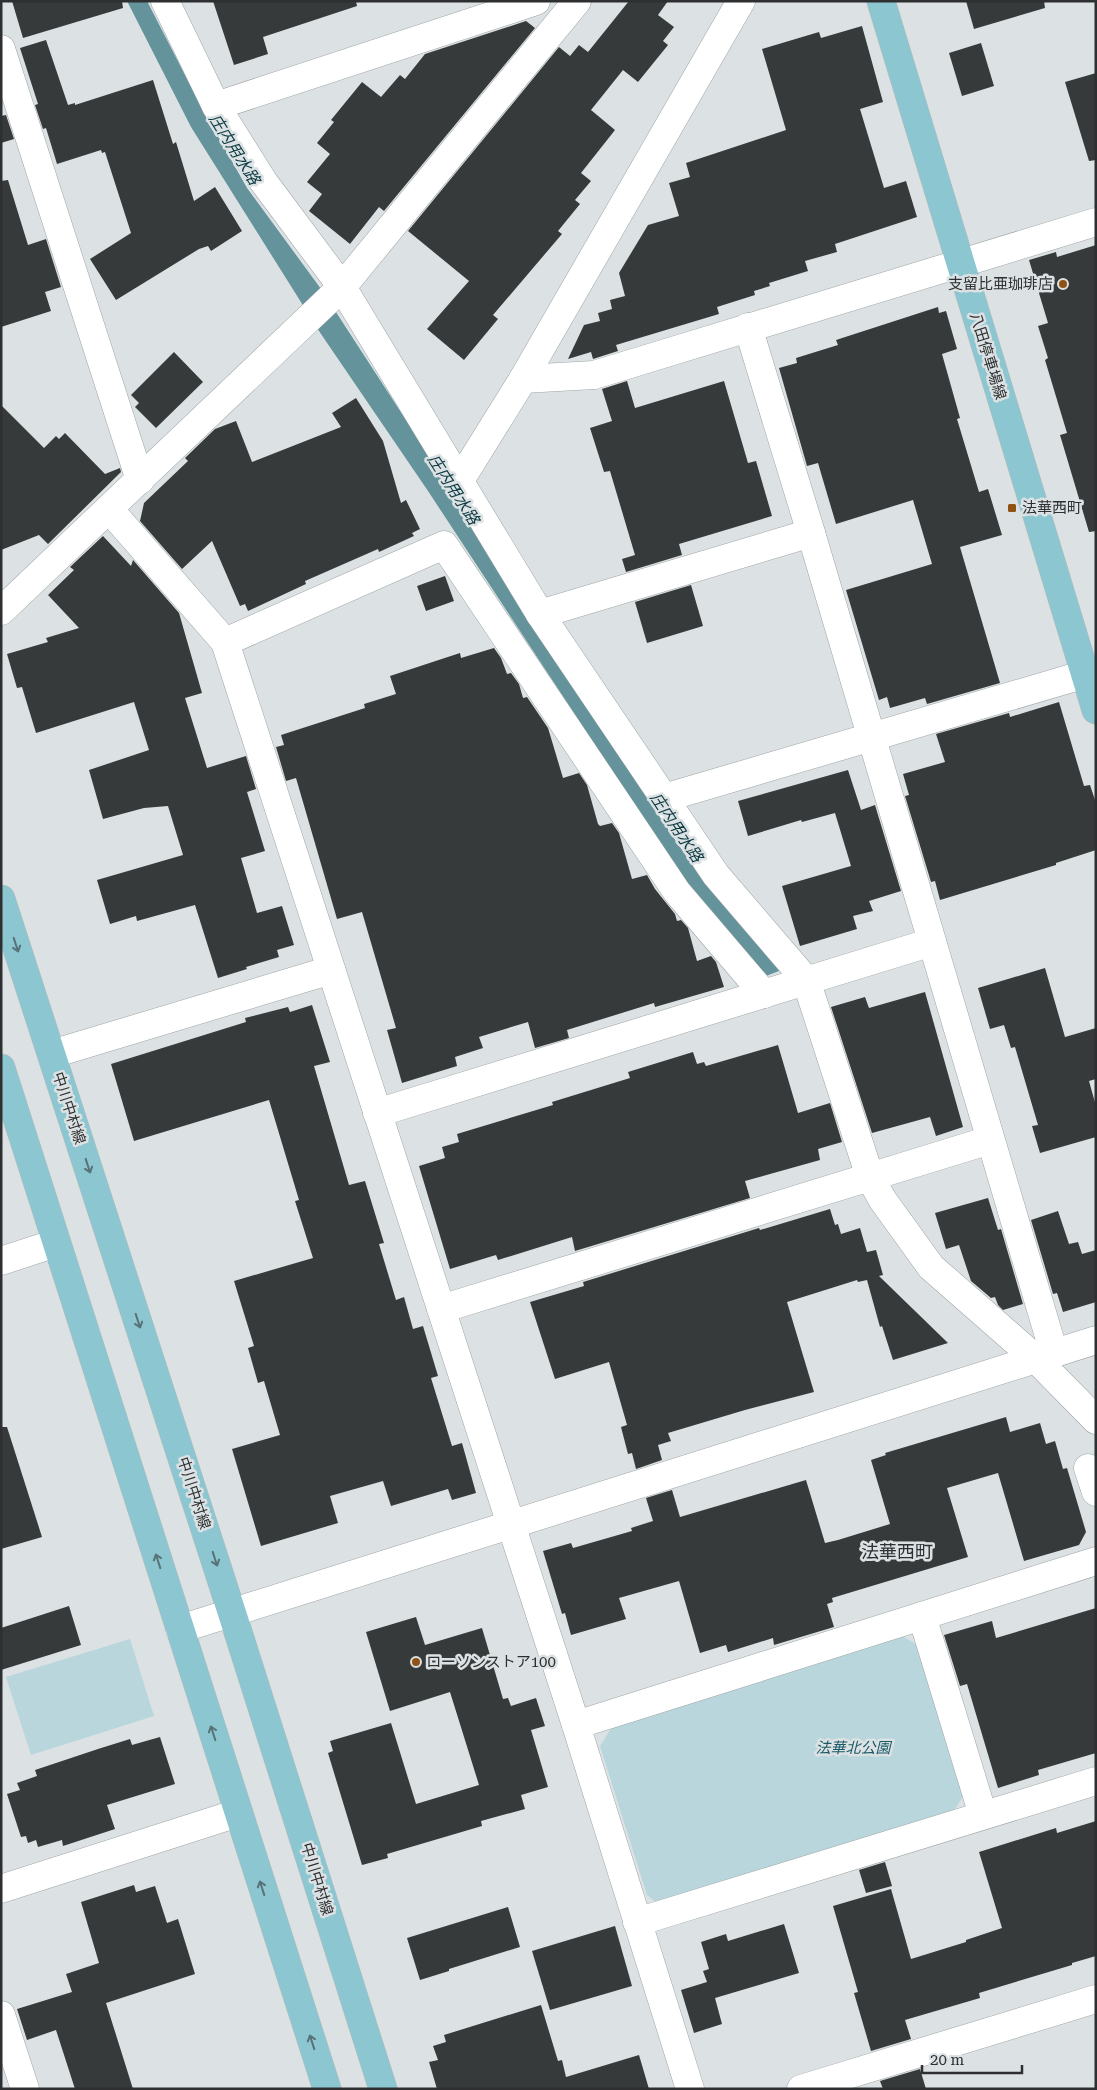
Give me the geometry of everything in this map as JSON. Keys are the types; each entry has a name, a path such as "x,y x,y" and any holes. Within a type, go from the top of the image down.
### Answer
{"main road":[{"name":"八田停車場線","path":"881,1 960,262 1090,672 1096,710"},
{"name":"中川中村線","path":"1,899 232,1613 383,2089"},
{"path":"1,1068 327,2089"}],"street":[{"path":"165,1 216,106 263,182 337,292 459,482 540,614 716,876 806,980 870,1177 882,1199 931,1268 1044,1355 1096,1420"},
{"path":"216,106 536,1"},
{"path":"1,611 337,292 578,1"},
{"path":"459,482 523,379 741,1"},
{"path":"1,49 140,480"},
{"path":"523,379 594,375 1096,222"},
{"path":"748,327 811,533 990,1140 1044,1355"},
{"path":"109,509 225,642 576,1725 690,2089"},
{"path":"540,614 811,533"},
{"path":"225,642 444,545 677,892 764,994"},
{"path":"664,798 1090,672"},
{"path":"377,1113 932,942"},
{"path":"52,1054 331,970"},
{"path":"441,1310 990,1140"},
{"path":"1,1261 56,1243"},
{"path":"180,1630 1096,1340"},
{"path":"576,1725 1096,1561"},
{"path":"922,1616 983,1815"},
{"path":"637,1922 1096,1781"},
{"path":"1,1889 238,1813"},
{"path":"801,2089 1096,1999"},
{"path":"1,2015 25,2089"}],"green space":[{"name":"法華北公園","path":"902,1636 921,1647 965,1793 952,1814 658,1904 647,1895 600,1746 612,1727"},
{"path":"130,1639 154,1716 31,1755 6,1677"}],"shaded area":[{"path":"127,1 147,1 203,110 247,188 321,289 703,878 784,969 766,976 691,891 428,491 321,334 191,127"}],"building":[{"path":"12,1 122,1 123,8 23,38"},
{"path":"213,1 356,1 357,6 263,37 268,54 234,65"},
{"path":"629,1 668,1 658,15 674,27 663,41 668,45 638,82 623,70 591,110 615,130 581,173 591,181 575,200 580,204 558,231 562,234 493,315 498,319 464,360 427,329 469,281 408,231 559,47 570,56 579,45 588,52"},
{"path":"966,1 1044,1 1045,8 974,29"},
{"path":"526,21 535,28 384,211 379,207 350,244 309,211 322,194 307,182 330,154 317,143 334,122 331,120 362,82 381,97 400,75 405,79 425,54"},
{"path":"862,26 883,102 860,109 884,188 906,181 917,217 835,244 837,252 805,261 808,271 769,283 770,286 754,291 755,295 717,307 719,314 616,345 618,351 593,359 591,352 568,359 584,325 600,321 598,313 612,309 610,300 625,296 619,273 648,225 679,216 669,183 690,177 686,163 786,130 762,49 819,32 821,38"},
{"path":"46,40 68,105 75,103 75,105 153,80 173,144 176,142 194,201 215,187 242,231 211,251 208,246 199,249 116,300 90,259 131,233 105,152 102,153 101,150 57,164 46,128 43,129 35,105 38,104 20,48"},
{"path":"981,43 994,86 962,96 949,53"},
{"path":"1096,73 1096,160 1089,161 1065,82"},
{"path":"6,115 14,139 1,143 1,116"},
{"path":"8,180 28,245 46,239 61,287 45,292 51,311 1,327 1,181"},
{"path":"1096,245 1096,531 1089,532 1060,435 1067,433 1045,360 1048,358 1038,326 1048,323 1029,260 1056,252 1057,257"},
{"path":"938,307 939,313 946,311 957,349 942,354 960,418 957,419 979,492 988,489 1002,535 960,547 1000,683 927,704 925,698 890,708 887,697 879,700 846,590 932,564 913,500 836,524 818,463 807,466 779,368 797,363 796,358 838,345 836,340"},
{"path":"174,352 203,382 156,428 135,407 139,403 131,395"},
{"path":"627,381 635,408 724,381 748,463 756,461 772,516 679,544 682,555 626,572 622,559 635,555 610,471 604,472 590,428 612,421 602,389"},
{"path":"356,398 383,441 401,503 406,500 420,529 412,533 414,536 379,552 378,549 305,581 306,584 248,611 245,604 240,606 212,541 182,569 140,521 144,503 188,461 185,458 215,429 236,421 252,462 341,427 332,413"},
{"path":"1,405 44,448 56,436 59,439 65,433 105,474 120,468 121,472 48,544 39,535 1,550"},
{"path":"103,536 131,566 133,560 179,613 202,693 185,698 207,768 246,756 256,789 247,792 265,851 241,858 257,913 282,906 294,945 277,950 279,957 218,978 195,905 137,921 136,916 110,924 97,880 183,855 168,806 144,808 103,819 89,770 149,750 134,702 36,733 22,687 17,688 7,654 48,642 46,638 79,628 48,595 74,570 70,567"},
{"path":"445,576 454,601 426,611 417,586"},
{"path":"691,585 703,626 647,643 635,602"},
{"path":"494,648 501,658 507,674 511,673 519,684 523,698 527,697 548,728 563,778 579,773 587,785 598,824 600,826 612,823 619,833 632,879 647,875 655,889 675,914 677,921 681,920 688,928 697,961 711,956 716,962 724,987 655,1007 654,1003 567,1030 569,1038 535,1048 528,1022 479,1037 483,1048 455,1057 457,1066 402,1083 387,1030 396,1028 362,912 337,919 296,778 286,781 276,747 284,745 281,735 365,708 364,704 396,694 390,676 460,653 461,658"},
{"path":"1059,702 1084,786 1090,785 1096,803 1096,850 1056,863 1056,865 940,900 935,881 931,882 905,796 909,795 903,774 945,762 936,734 1009,713 1010,717"},
{"path":"848,770 861,810 875,805 901,891 869,901 873,911 853,916 857,929 800,946 782,886 851,866 835,813 802,822 801,820 748,836 738,801"},
{"path":"1045,968 1065,1037 1096,1028 1096,1079 1089,1081 1096,1106 1096,1137 1040,1153 1032,1126 1038,1125 1015,1047 1011,1048 1004,1025 990,1029 978,988"},
{"path":"925,992 963,1127 936,1136 930,1117 872,1133 831,1007 865,997 869,1008"},
{"path":"312,1005 330,1062 314,1066 349,1185 365,1181 384,1243 379,1244 396,1300 404,1297 413,1329 423,1326 438,1376 431,1378 452,1446 462,1443 476,1493 452,1500 448,1489 391,1506 383,1481 330,1496 338,1523 261,1546 232,1449 280,1435 264,1381 258,1383 248,1348 254,1346 234,1281 313,1258 295,1201 299,1200 269,1100 134,1141 111,1064 246,1022 245,1018 288,1007 290,1012"},
{"path":"778,1045 798,1113 830,1103 842,1142 818,1149 820,1160 745,1181 750,1198 575,1251 572,1237 498,1260 496,1255 450,1269 419,1166 445,1158 442,1147 459,1142 457,1134 553,1105 552,1102 630,1078 628,1072 693,1052 697,1064 704,1062 706,1066"},
{"path":"988,1198 998,1230 1001,1229 1023,1304 1003,1310 998,1305 995,1297 991,1298 971,1281 959,1245 946,1249 935,1213"},
{"path":"830,1209 835,1225 838,1224 841,1234 860,1228 867,1252 876,1250 883,1275 879,1276 948,1343 893,1360 882,1326 880,1327 867,1280 858,1282 857,1280 787,1302 814,1392 668,1433 671,1441 658,1445 662,1460 636,1469 632,1453 628,1454 621,1427 627,1425 609,1362 555,1379 530,1302 584,1286 583,1282 759,1228 760,1230"},
{"path":"1058,1211 1069,1244 1078,1242 1082,1254 1096,1250 1096,1302 1063,1312 1057,1293 1053,1294 1031,1220"},
{"path":"1006,1417 1010,1432 1040,1423 1046,1444 1055,1441 1063,1469 1067,1468 1086,1532 1079,1545 1024,1561 998,1473 947,1488 968,1557 832,1598 833,1602 827,1604 834,1627 774,1645 773,1638 728,1652 726,1645 700,1653 679,1581 619,1598 626,1619 571,1635 565,1613 562,1614 543,1551 571,1543 573,1548 632,1531 631,1528 653,1521 646,1498 672,1490 680,1517 806,1480 825,1543 890,1524 871,1460 886,1455 885,1453"},
{"path":"1,1427 7,1427 42,1537 1,1549"},
{"path":"69,1606 81,1645 1,1670 1,1628"},
{"path":"1096,1608 1096,1753 1038,1770 1039,1775 998,1788 967,1684 960,1686 944,1635 992,1621 996,1638"},
{"path":"416,1617 425,1645 482,1628 503,1699 508,1698 511,1706 536,1698 545,1726 531,1730 548,1787 521,1795 525,1809 481,1821 482,1826 387,1854 388,1858 362,1865 328,1753 333,1751 330,1741 391,1723 416,1804 479,1785 450,1692 390,1711 366,1632"},
{"path":"160,1737 175,1784 107,1805 115,1829 63,1846 62,1840 38,1847 36,1840 28,1843 26,1836 21,1837 7,1794 20,1790 17,1783 37,1776 35,1770 130,1739 132,1745"},
{"path":"1096,1821 1096,1956 979,1993 980,1998 905,2020 911,2039 871,2051 854,1993 858,1992 833,1906 891,1889 911,1959 966,1942 966,1940 1002,1928 979,1852 1056,1828 1057,1833"},
{"path":"885,1862 892,1886 866,1893 859,1870"},
{"path":"134,1885 136,1892 155,1886 167,1923 178,1919 195,1974 106,2003 133,2089 75,2089 56,2030 27,2040 17,2009 72,1992 66,1974 99,1963 81,1902"},
{"path":"508,1907 520,1947 420,1980 407,1938"},
{"path":"784,1924 799,1973 715,1998 722,2024 694,2033 681,1990 707,1982 703,1971 709,1969 701,1942 726,1934 728,1941"},
{"path":"615,1926 632,1986 550,2010 532,1951"},
{"path":"541,2005 558,2061 562,2060 566,2077 639,2055 649,2089 437,2089 429,2062 438,2060 433,2046 446,2042 444,2035"},
{"path":"920,2069 926,2089 883,2089 880,2081"}],"place":[{"name":"支留比亜珈琲店","path":"1063,284"},
{"name":"法華西町","path":"1012,508"},
{"name":"ローソンストア100","path":"416,1662"}],"district":[{"name":"法華西町","path":"897,1552"}],"water label":[{"name":"庄内用水路","path":"235,149"},
{"name":"庄内用水路","path":"454,489"},
{"name":"庄内用水路","path":"677,827"}]}
